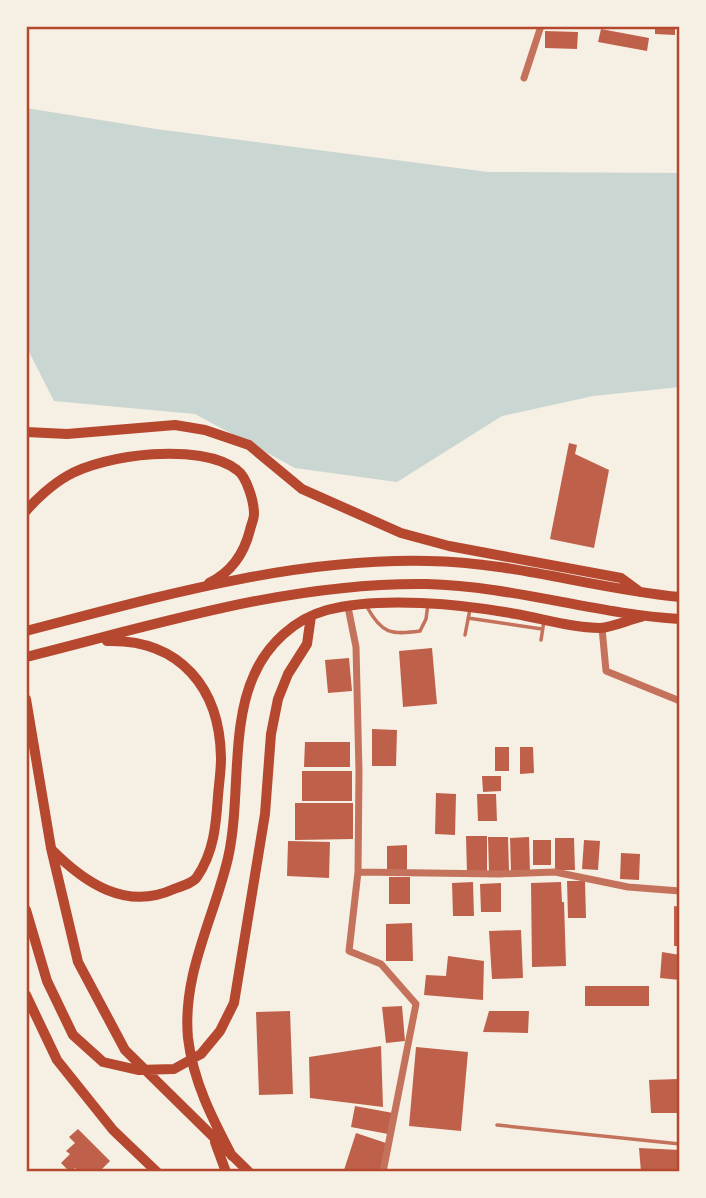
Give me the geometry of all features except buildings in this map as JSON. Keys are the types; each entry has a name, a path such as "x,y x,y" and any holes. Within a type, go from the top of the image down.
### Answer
{"main road":[{"path":"26,432 67,434 175,425 205,430 249,445 302,489 401,533 449,546 621,578 642,594"},
{"path":"29,508 67,476 105,463 151,455 190,453 218,461 239,471 250,495 254,515 248,538 237,563 215,580 197,588"},
{"path":"26,631 197,588 320,566 366,561 430,561 506,567 642,594 680,597"},
{"path":"26,657 261,600 324,589 429,584 506,592 641,617 680,619"},
{"path":"232,1156 197,1082 188,1038 187,998 228,857 244,710 253,676 274,640 311,616 328,610 386,603 428,604 543,624 602,628 641,617"},
{"path":"26,910 47,981 73,1035 103,1062 138,1070 174,1069 201,1054 220,1031 234,1003 265,814 271,734 278,699 288,674 307,643 311,616"},
{"path":"51,848 73,871 113,894 146,896 167,892 196,880 213,846 221,757 214,715 194,674 175,657 149,646 117,640 90,641"},
{"path":"26,699 51,848 78,962 125,1050 249,1172"},
{"path":"26,995 57,1060 113,1130 157,1172"},
{"path":"214,1139 226,1172"}],"street":[{"path":"524,78 541,26"},
{"path":"348,607 356,647 358,872 349,951 381,964 415,1004 383,1172"},
{"path":"602,628 606,671 680,701"},
{"path":"358,872 555,872 628,887 680,891"}],"lane":[{"path":"366,605 375,621 385,631 400,634 420,631 426,619 428,604"},
{"path":"465,635 469,612"},
{"path":"541,639 543,624"},
{"path":"497,1125 680,1144"}],"shaded area":[{"path":"26,108 156,129 488,172 680,173 680,387 593,396 502,416 397,482 295,468 195,414 54,401 26,346"}]}
